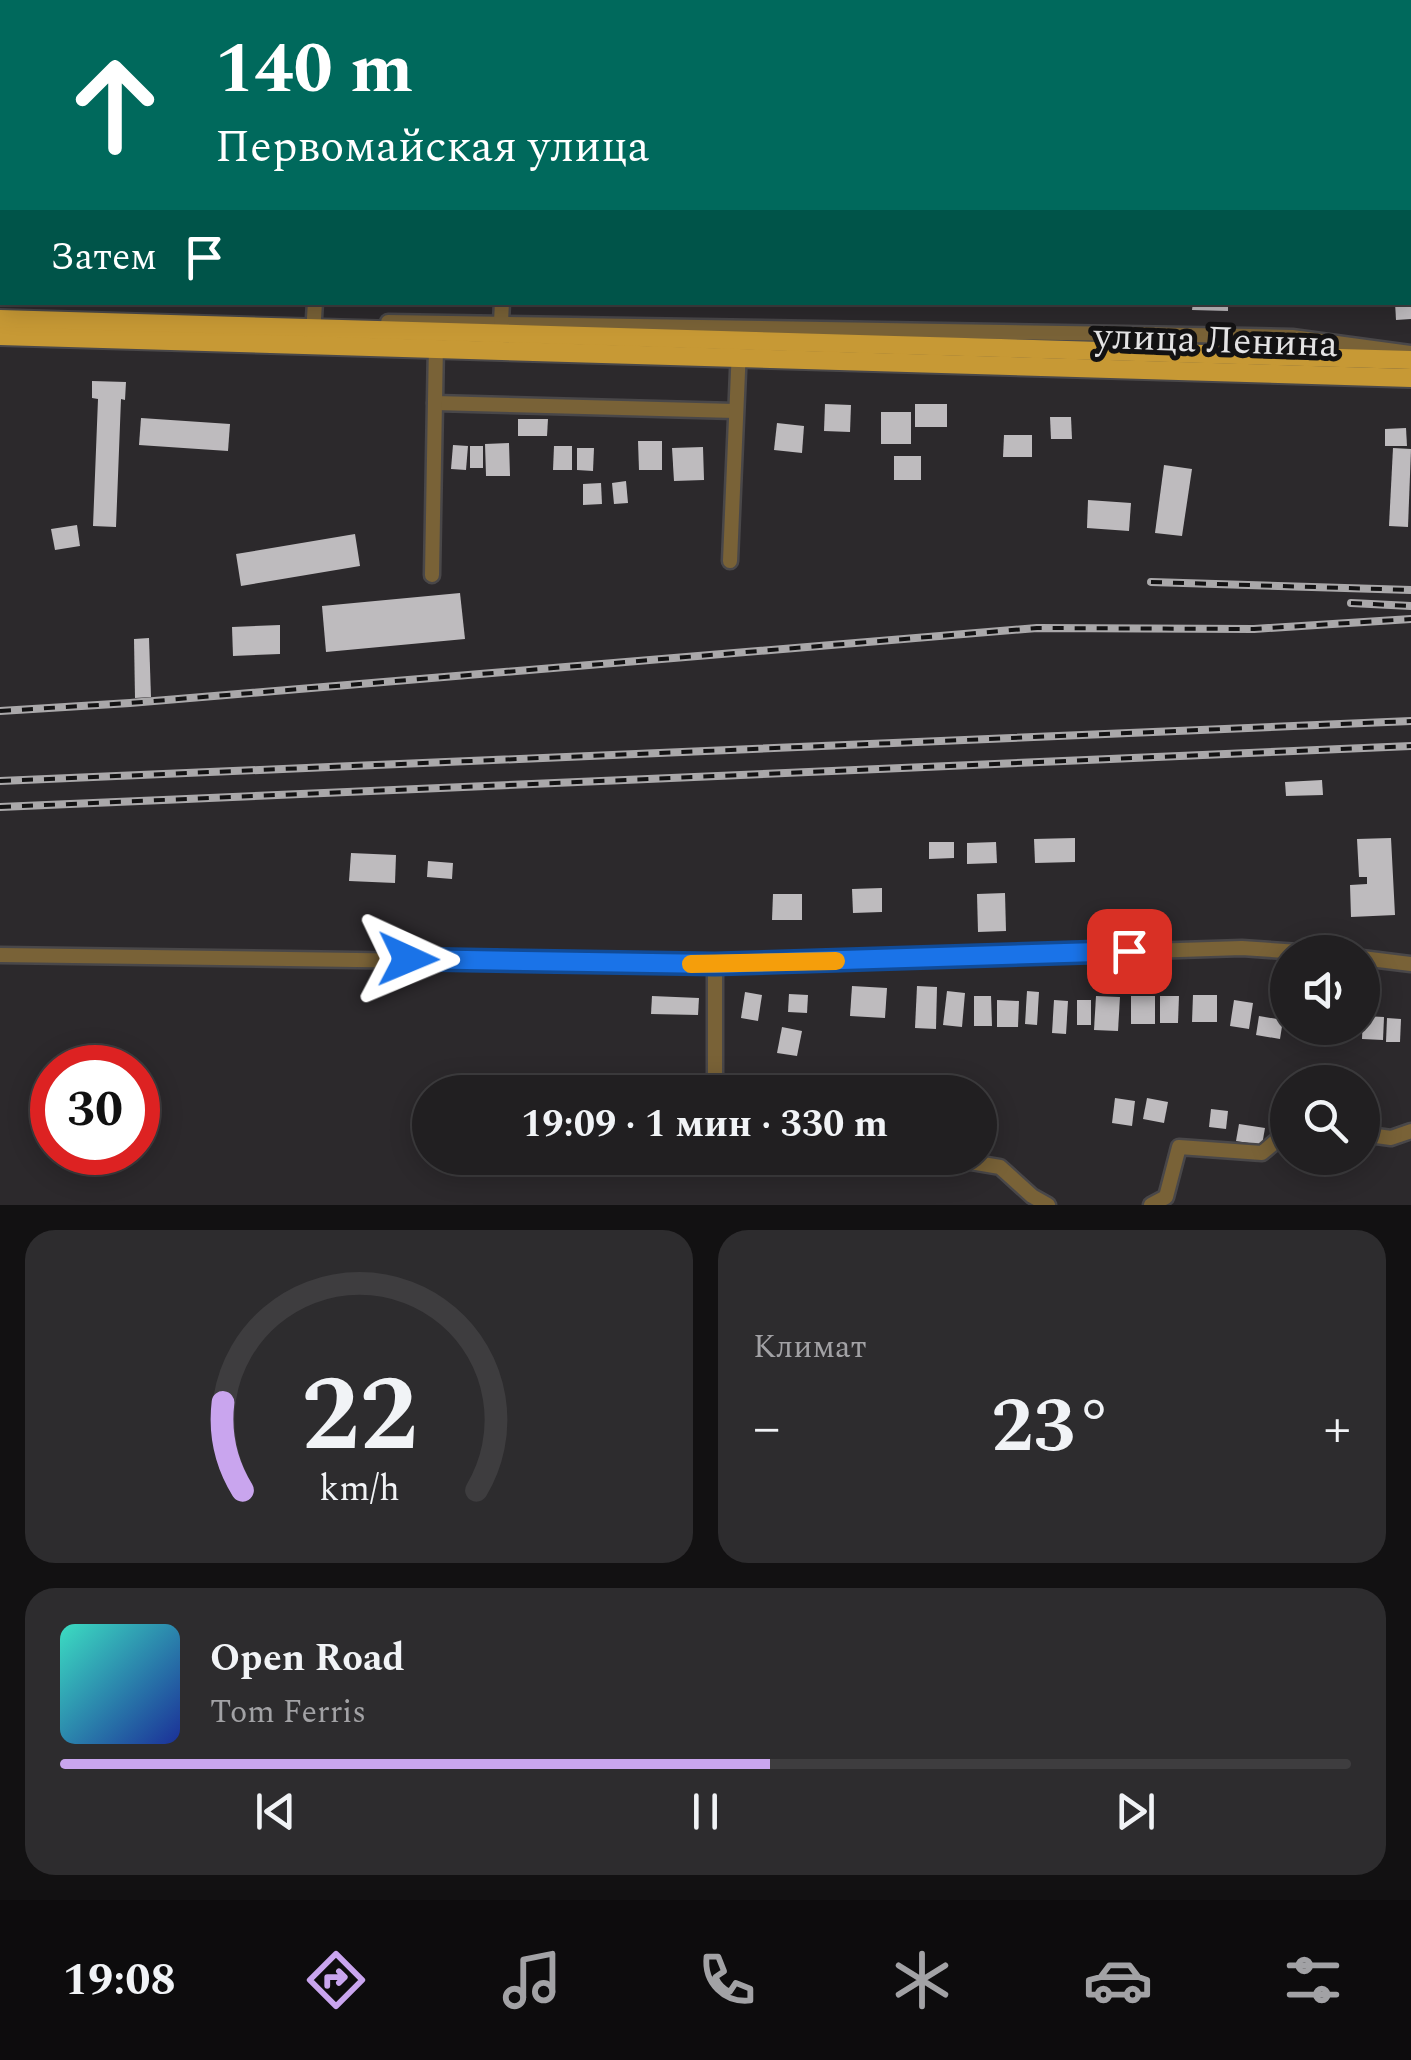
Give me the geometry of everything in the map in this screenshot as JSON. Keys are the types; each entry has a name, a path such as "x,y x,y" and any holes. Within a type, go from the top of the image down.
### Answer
{"main road":[{"name":"улица Ленина","path":"0,319 313,336 739,349 1411,378"},
{"name":"улица Ленина","path":"0,336 313,336"},
{"name":"улица Ленина","path":"739,349 1411,356"}],"street":[{"path":"313,336 315,305"},
{"path":"501,322 502,305"},
{"name":"улица Ленина","path":"373,322 1249,336 1292,338 1411,356"},
{"path":"432,575 437,340"},
{"path":"730,560 739,349"},
{"path":"435,403 735,411"},
{"path":"0,955 715,964 1270,950"},
{"path":"1380,960 1411,964"},
{"path":"715,964 715,1075"},
{"path":"1380,1136 1392,1138 1411,1130"},
{"path":"1151,1205 1166,1197 1179,1147 1262,1152 1270,1146"},
{"path":"997,1166 1048,1205"}],"building":[{"path":"1193,305 1228,305 1228,311 1192,310"},
{"path":"1395,305 1411,305 1411,319 1396,320"},
{"path":"92,381 126,382 125,400 121,399 116,527 93,526 98,399 92,398"},
{"path":"825,404 851,405 850,432 824,431"},
{"path":"915,404 947,404 947,427 915,427"},
{"path":"881,412 911,412 911,444 881,444"},
{"path":"1050,417 1071,417 1072,439 1051,439"},
{"path":"141,418 230,424 228,451 139,445"},
{"path":"518,419 548,419 547,436 518,436"},
{"path":"777,423 804,426 802,453 774,450"},
{"path":"1406,428 1407,446 1385,446 1385,429"},
{"path":"1004,435 1032,435 1032,457 1003,457"},
{"path":"638,441 662,441 662,470 639,470"},
{"path":"509,443 510,476 486,476 485,444"},
{"path":"453,445 468,446 466,470 451,469"},
{"path":"470,446 483,446 483,468 470,468"},
{"path":"554,446 572,446 572,470 553,470"},
{"path":"703,447 704,480 674,481 672,448"},
{"path":"577,448 594,448 593,471 577,470"},
{"path":"1393,448 1411,449 1408,527 1389,526"},
{"path":"894,456 921,456 921,480 894,480"},
{"path":"1164,465 1192,469 1182,536 1155,533"},
{"path":"626,481 628,503 614,504 612,483"},
{"path":"601,483 602,504 583,505 583,484"},
{"path":"1088,500 1131,503 1129,531 1087,528"},
{"path":"77,525 80,546 55,550 51,529"},
{"path":"355,534 360,566 241,586 236,554"},
{"path":"460,593 465,639 326,652 322,606"},
{"path":"280,625 280,654 233,656 232,627"},
{"path":"149,638 151,697 135,698 134,639"},
{"path":"1322,780 1323,795 1286,796 1285,782"},
{"path":"1075,838 1075,862 1035,863 1034,839"},
{"path":"1391,838 1395,915 1351,917 1350,885 1367,884 1367,877 1359,877 1357,839"},
{"path":"929,842 954,842 954,858 929,859"},
{"path":"996,842 997,863 967,864 967,843"},
{"path":"351,853 396,855 395,883 349,881"},
{"path":"428,861 453,863 452,879 427,877"},
{"path":"882,888 882,912 853,913 852,889"},
{"path":"1005,893 1006,931 978,932 977,894"},
{"path":"773,894 802,894 802,920 772,920"},
{"path":"852,986 887,988 885,1018 850,1016"},
{"path":"917,986 937,987 936,1029 915,1028"},
{"path":"947,991 965,993 962,1027 943,1025"},
{"path":"1027,991 1039,992 1037,1025 1025,1024"},
{"path":"745,992 762,995 758,1021 741,1018"},
{"path":"789,994 808,995 807,1013 788,1012"},
{"path":"1193,995 1217,995 1217,1022 1192,1022"},
{"path":"652,996 699,998 698,1015 651,1014"},
{"path":"974,996 991,996 992,1026 974,1026"},
{"path":"1096,996 1120,997 1118,1031 1094,1030"},
{"path":"1131,996 1155,996 1155,1024 1131,1024"},
{"path":"1160,996 1179,996 1178,1023 1160,1023"},
{"path":"997,1000 1019,1001 1018,1027 997,1027"},
{"path":"1054,1000 1068,1001 1066,1034 1052,1033"},
{"path":"1077,1000 1091,1000 1091,1025 1077,1025"},
{"path":"1234,1000 1253,1003 1249,1029 1230,1026"},
{"path":"1259,1016 1270,1018 1270,1037 1256,1035"},
{"path":"1380,1017 1384,1017 1380,1040"},
{"path":"1387,1018 1401,1019 1400,1042 1386,1042"},
{"path":"782,1027 802,1031 797,1056 777,1053"},
{"path":"1115,1098 1135,1101 1132,1126 1112,1123"},
{"path":"1147,1098 1168,1102 1164,1123 1143,1119"},
{"path":"1211,1109 1228,1111 1226,1129 1209,1127"},
{"path":"1239,1124 1265,1128 1262,1145 1236,1141"}],"railway":[{"path":"1151,582 1411,590"},
{"path":"1351,603 1411,606"},
{"path":"0,711 1037,628 1254,629 1411,619"},
{"path":"0,781 1411,721"},
{"path":"0,807 1411,746"}],"slow traffic":[{"path":"691,964 836,961"}],"route":[{"path":"408,959 715,964 1129,951"}]}
